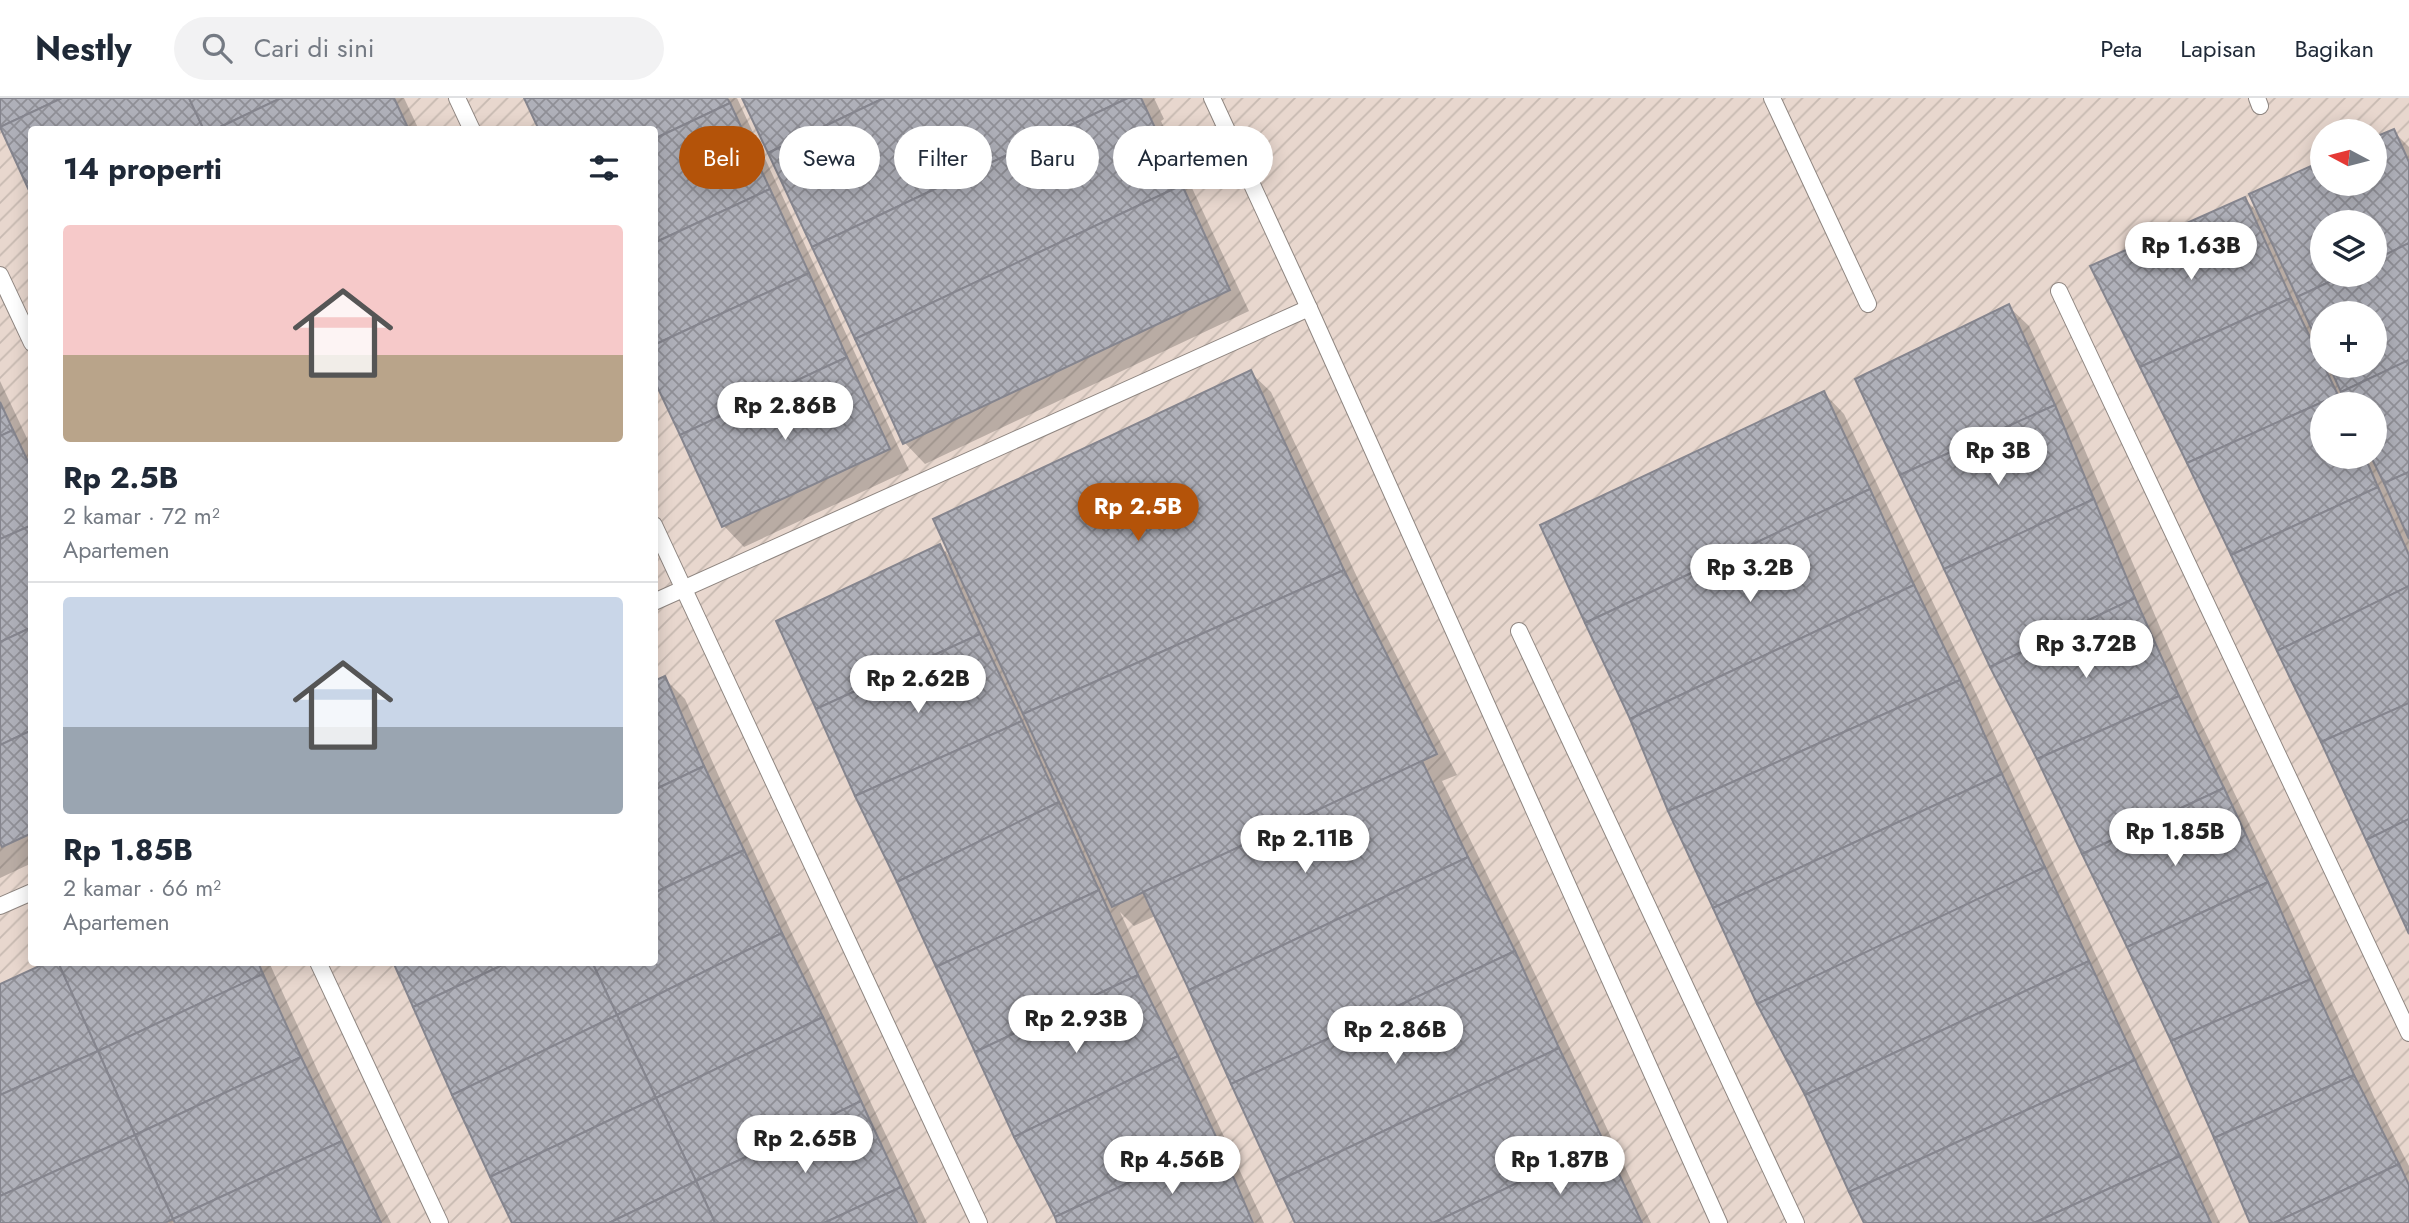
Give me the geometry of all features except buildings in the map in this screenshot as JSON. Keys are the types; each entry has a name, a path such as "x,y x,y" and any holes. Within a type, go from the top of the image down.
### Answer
{"lane":[{"path":"457,98 470,126"},
{"path":"1212,98 1309,308 1719,1223"},
{"path":"1772,98 1868,304"},
{"path":"0,275 28,334"},
{"path":"2059,291 2409,1033"},
{"path":"658,599 1309,308"},
{"path":"658,534 979,1223"},
{"path":"1519,631 1796,1223"},
{"path":"0,906 28,894"},
{"path":"320,966 440,1223"}],"shaded area":[{"path":"0,98 2409,98 2409,1223 0,1223"}]}
